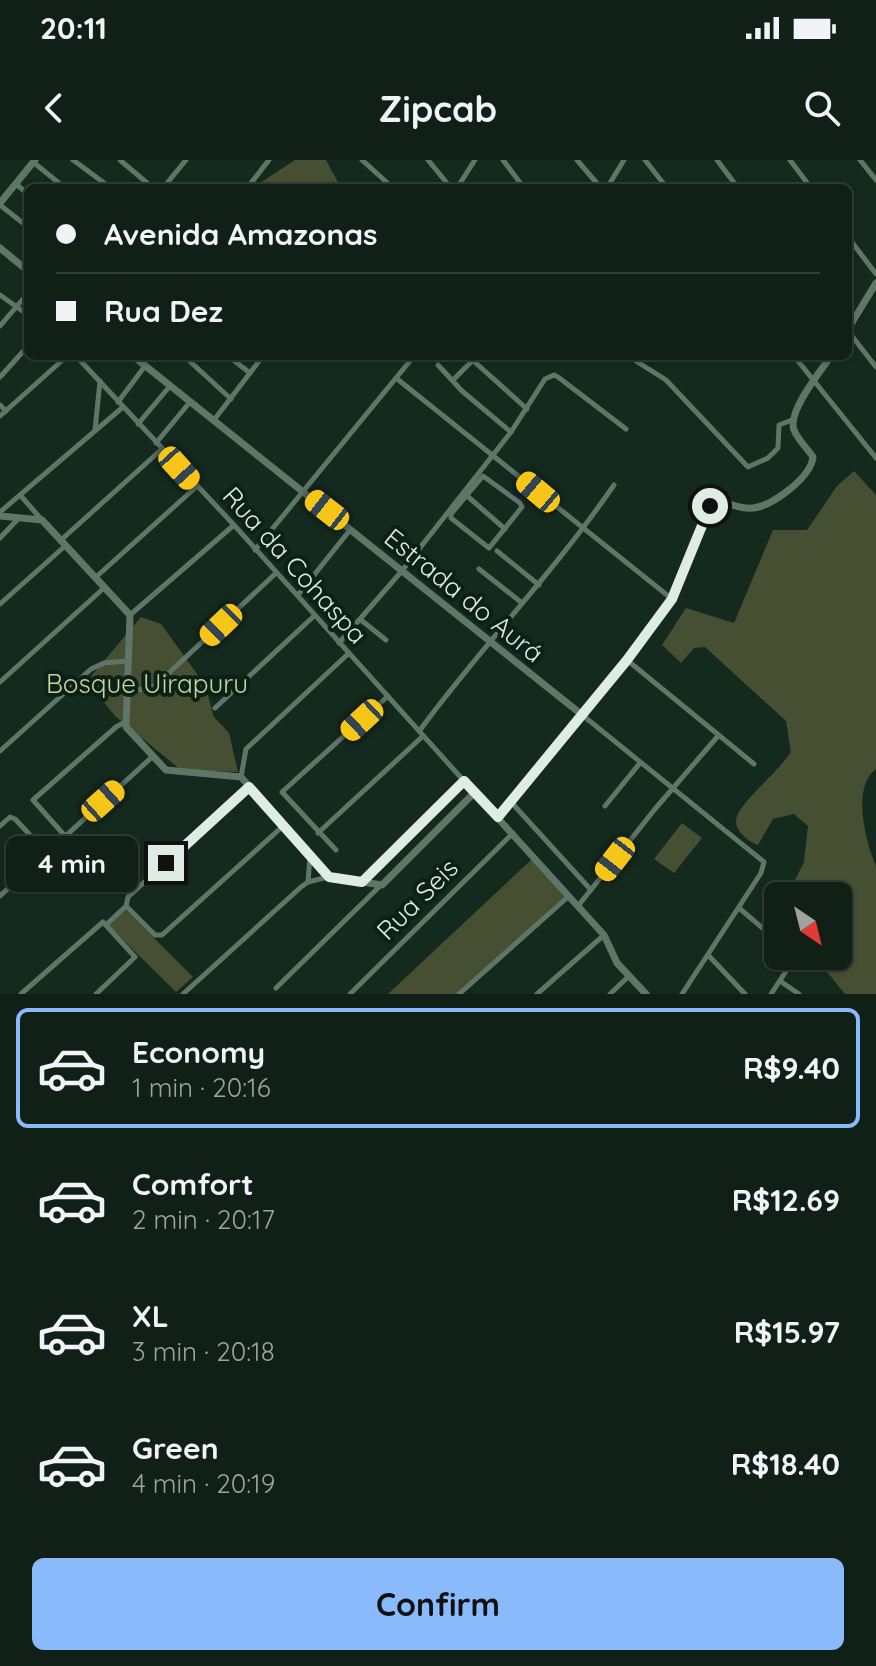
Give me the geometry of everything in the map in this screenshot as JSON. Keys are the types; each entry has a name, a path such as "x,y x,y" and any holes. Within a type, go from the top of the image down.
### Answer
{"street":[{"path":"73,160 106,184"},
{"path":"120,160 148,184"},
{"path":"166,184 186,160"},
{"path":"250,184 269,160"},
{"path":"362,160 389,184"},
{"path":"428,160 448,184"},
{"path":"460,184 475,160"},
{"path":"503,160 521,184"},
{"path":"577,160 598,184"},
{"path":"612,184 624,160"},
{"path":"645,160 664,184"},
{"path":"717,160 735,184"},
{"path":"790,160 808,184"},
{"path":"860,160 876,180"},
{"path":"24,224 0,204 34,161 60,184"},
{"path":"16,184 24,191"},
{"path":"852,242 876,274"},
{"path":"0,248 24,268"},
{"path":"852,323 876,283"},
{"path":"0,295 24,312"},
{"path":"0,326 24,298"},
{"path":"852,335 876,367"},
{"path":"0,377 24,350"},
{"path":"0,416 63,360"},
{"name":"Rua da Cohaspa","path":"80,360 234,525 275,574 298,595 604,935 610,950 641,993"},
{"name":"Estrada do Aurá","path":"138,360 666,785 674,788 759,856 764,867 739,908"},
{"path":"188,360 231,399"},
{"path":"233,360 250,373"},
{"path":"213,421 260,360"},
{"path":"255,550 411,360"},
{"path":"453,380 469,360"},
{"path":"473,360 527,409"},
{"path":"634,360 666,380 748,467 768,458 778,448 779,425 792,420"},
{"path":"797,360 876,458"},
{"path":"498,817 627,660 672,599 710,506 722,501 741,508 764,506 779,497 811,467 813,457 793,429 792,420 828,360"},
{"path":"438,365 511,432"},
{"path":"0,514 95,431 121,404 145,366"},
{"path":"339,643 449,512 511,432 545,379 554,375 558,377 626,429"},
{"path":"396,378 672,599"},
{"path":"95,431 100,381"},
{"path":"138,424 170,386"},
{"path":"156,443 190,402"},
{"path":"0,405 6,411"},
{"path":"0,604 162,449"},
{"path":"485,476 522,507 489,548 453,520 449,512 480,477 485,476"},
{"path":"318,833 422,733 490,643 583,530 614,485"},
{"path":"96,577 196,487"},
{"path":"466,495 505,529"},
{"path":"21,496 130,615 126,721 131,734 152,757 172,772 241,777 329,877"},
{"path":"0,514 42,520"},
{"path":"0,538 19,518"},
{"path":"130,615 234,525"},
{"path":"298,595 351,529"},
{"path":"497,551 539,585"},
{"path":"479,569 522,603"},
{"path":"126,690 149,689 174,670 275,574"},
{"path":"0,682 105,587"},
{"path":"215,708 314,616"},
{"path":"361,620 386,640"},
{"path":"241,777 246,749 349,653"},
{"path":"627,660 754,764"},
{"path":"0,751 91,669 104,663 128,661"},
{"path":"336,850 282,792 388,696"},
{"path":"65,836 33,800 126,721"},
{"path":"578,906 718,736"},
{"path":"0,896 152,757"},
{"path":"605,806 640,763"},
{"path":"362,882 464,781"},
{"path":"21,994 100,924 107,924 126,906 128,897 249,787"},
{"path":"276,988 475,792"},
{"path":"510,801 591,890"},
{"path":"0,826 10,817 19,822 47,853"},
{"path":"126,906 155,935 162,935 283,826"},
{"name":"Rua Seis","path":"350,994 513,833"},
{"path":"308,882 310,856"},
{"path":"183,994 308,882 329,877 382,885"},
{"path":"459,994 569,896"},
{"path":"682,994 739,908 764,929"},
{"path":"96,994 133,961 133,953 107,924"},
{"path":"537,994 604,935"},
{"path":"708,955 745,994"},
{"path":"771,994 788,970"},
{"path":"610,994 629,976"},
{"path":"780,981 799,994"}],"green space":[{"path":"295,160 326,160 339,184 261,184"},
{"path":"854,471 876,495 876,769 868,777 862,802 868,844 876,866 876,994 845,994 825,970 852,970 852,882 794,882 804,862 808,826 794,814 773,819 758,845 746,838 737,826 741,809 791,752 786,721 705,647 694,648 681,663 662,645 686,608 734,623 773,530 807,530 837,486"},
{"name":"Bosque Uirapuru","path":"141,617 161,624 205,685 214,717 229,733 238,772 181,770 115,716 87,681"},
{"path":"682,823 702,838 674,873 654,859"},
{"path":"532,859 567,899 460,994 388,994"},
{"path":"125,909 193,977 176,992 108,925"}],"route":[{"path":"166,863 249,787 329,877 362,882 464,781 498,817 627,660 672,599 710,506"}]}
